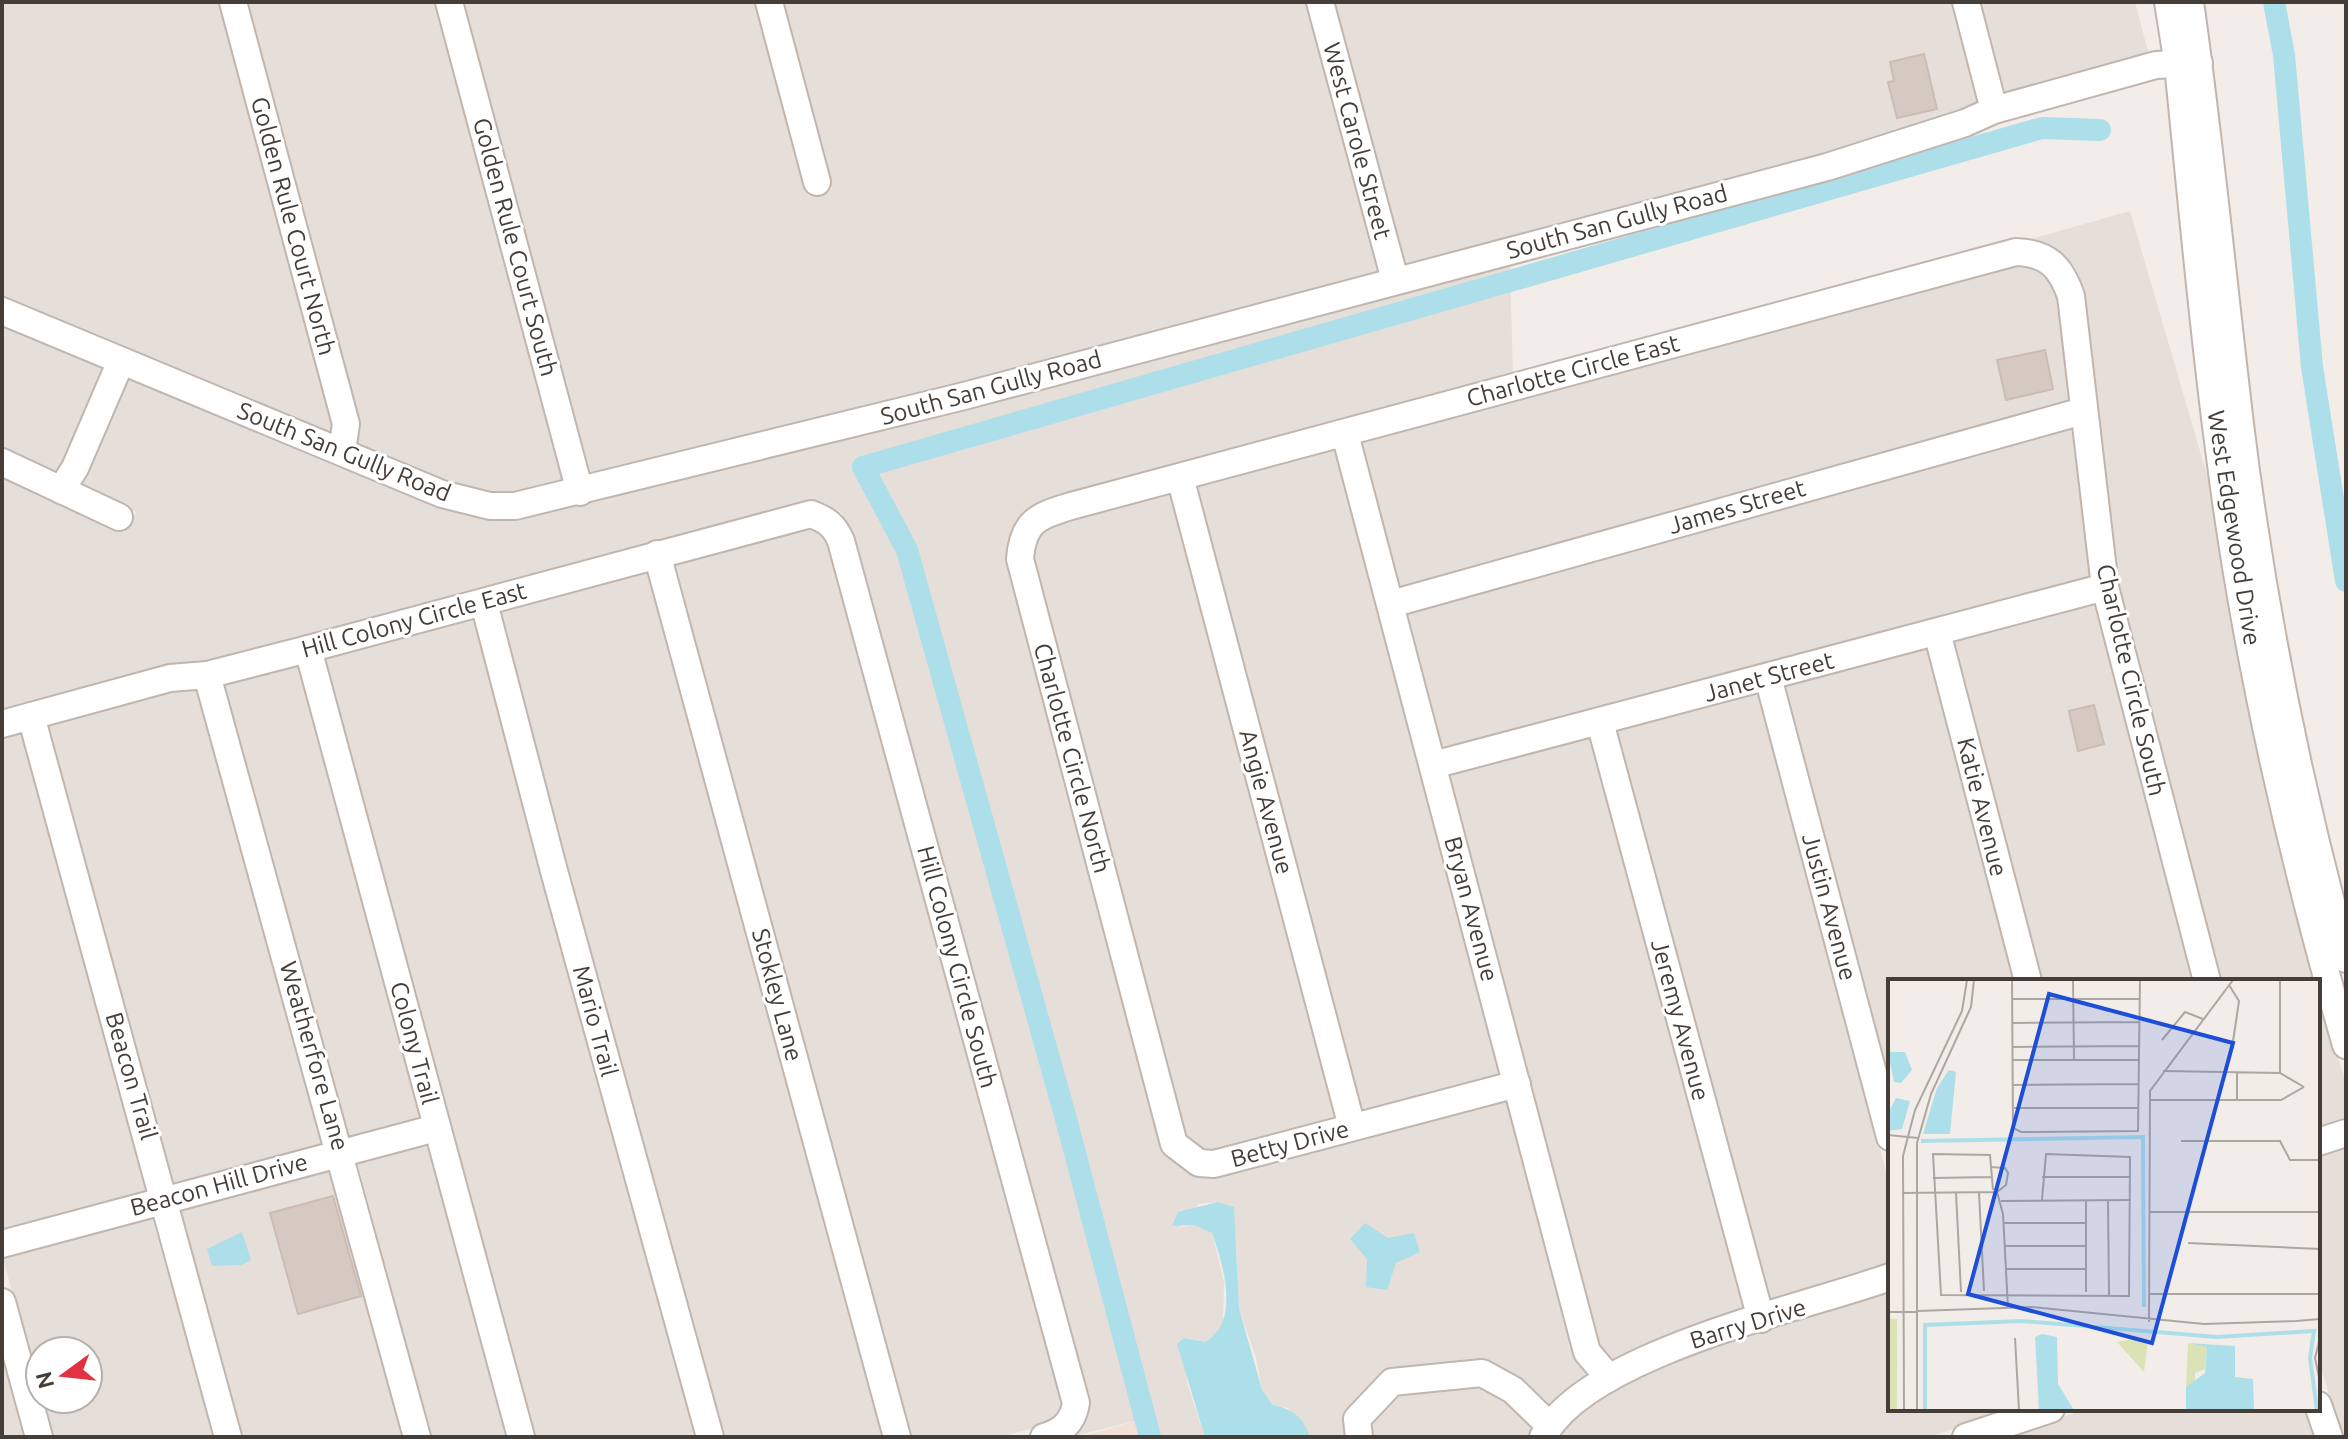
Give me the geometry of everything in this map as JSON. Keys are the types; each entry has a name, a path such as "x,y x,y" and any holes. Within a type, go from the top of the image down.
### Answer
{"street":[{"name":"Golden Rule Court North","path":"233,2 346,424 342,451"},
{"name":"Golden Rule Court South","path":"449,2 580,492"},
{"path":"769,2 817,182"},
{"name":"West Carole Street","path":"1320,2 1395,280"},
{"path":"1966,2 1994,110"},
{"name":"West Edgewood Drive","path":"2168,2 2189,64 2265,595 2299,770 2346,959"},
{"name":"West Edgewood Drive","path":"2190,2 2189,64 2219,451 2281,791 2346,1045"},
{"name":"South San Gully Road","path":"2,311 442,494 490,506 539,503 736,450 964,396 1827,167 1965,123 1994,110 2156,65 2189,64"},
{"name":"Charlotte Circle East","path":"1071,506 2016,252 2050,260 2065,280"},
{"name":"Charlotte Circle South","path":"2065,280 2071,296 2105,587 2206,979"},
{"path":"61,490 75,468 121,361"},
{"name":"James Street","path":"1391,604 2083,411"},
{"name":"Bryan Avenue","path":"1345,434 1587,1352 1609,1378"},
{"path":"2,462 119,517"},
{"name":"Angie Avenue","path":"1180,477 1352,1127"},
{"name":"Charlotte Circle North","path":"1071,506 1042,515 1031,524 1021,539 1020,559 1146,1037"},
{"name":"Hill Colony Circle East","path":"2,724 170,678 207,675 308,649 811,514 825,519"},
{"name":"Hill Colony Circle South","path":"825,519 835,527 841,541 1076,1403 1071,1419 1062,1430 1044,1437"},
{"name":"Stokley Lane","path":"657,554 897,1437"},
{"name":"Janet Street","path":"1433,765 2105,587"},
{"name":"Mario Trail","path":"484,603 554,871 710,1437"},
{"name":"Katie Avenue","path":"1937,632 2027,979"},
{"name":"Colony Trail","path":"308,649 521,1437"},
{"name":"Weatherfore Lane","path":"207,675 342,1153 417,1437"},
{"name":"Justin Avenue","path":"1768,677 1888,1129"},
{"name":"Beacon Trail","path":"31,716 228,1437"},
{"name":"Jeremy Avenue","path":"1600,722 1761,1319"},
{"name":"Betty Drive","path":"1146,1037 1174,1144 1199,1163 1214,1164 1517,1084"},
{"name":"Beacon Hill Drive","path":"2,1244 436,1128"},
{"path":"2320,1141 2346,1133"},
{"name":"Barry Drive","path":"1546,1431 1579,1398 1609,1378 1671,1349 1888,1278"},
{"path":"2,1302 39,1437"},
{"path":"1359,1437 1357,1419 1392,1382 1482,1373 1513,1390 1546,1431"},
{"path":"1966,1437 2045,1411"},
{"path":"2320,1411 2329,1437"}],"shaded area":[{"path":"2,2 220,2 333,425 332,433 2,298"},
{"path":"246,2 436,2 565,485 537,492 492,495 448,483 356,444"},
{"path":"463,2 756,2 808,196 832,189 782,2 1307,2 1380,272 962,385 734,439 590,478"},
{"path":"1333,2 1953,2 1980,104 1823,157 1405,266"},
{"path":"1979,2 2135,2 2149,55 2004,96"},
{"path":"2130,211 2214,499 2268,794 2314,979 2219,979 2117,585 2083,292 2074,266 2060,252 2024,241"},
{"path":"1510,264 1513,376 1023,516 1009,539 1008,562 1165,1152 1191,1173 1508,1098 1591,1377 1550,1409 1522,1382 1391,1370 1346,1437 1310,1437 1288,1408 1273,1405 1262,1390 1256,1358 1239,1308 1234,1207 1218,1202 1199,1204 1179,1228 1194,1225 1212,1233 1224,1282 1223,1324 1215,1336 1205,1342 1184,1338 1187,1383 1205,1437 1152,1437 1146,1418 1071,1437 1088,1417 1088,1400 1081,1370 853,537 841,512 824,503 305,638 2,712 2,475 124,532 136,512 79,485 127,376 329,458 328,461 517,518"},
{"path":"2017,264 2042,269 2052,281 2058,299 2070,403 1400,590 1360,441"},
{"path":"2,324 105,367 57,475 2,449"},
{"path":"2073,425 2091,579 1442,750 1407,611"},
{"path":"1336,448 1502,1076 1362,1113 1195,485"},
{"path":"1171,491 1337,1120 1213,1152 1204,1152 1186,1138 1033,557 1034,542 1048,525"},
{"path":"809,526 824,534 829,545 1063,1404 1049,1424 1000,1437 910,1437 672,561"},
{"path":"648,568 884,1437 724,1437 566,868 499,610"},
{"path":"2095,601 2193,979 2040,979 1952,640"},
{"path":"474,617 541,874 697,1437 535,1437 449,1125 323,657"},
{"path":"1927,646 2014,979 1888,979 1888,1079 1783,685"},
{"path":"298,663 421,1120 350,1139 222,683"},
{"path":"197,687 325,1146 170,1186 47,723 171,689"},
{"path":"1759,691 1888,1179 1888,1266 1770,1304 1615,730"},
{"path":"22,730 143,1170 146,1193 2,1232 2,735"},
{"path":"1590,736 1746,1312 1614,1364 1599,1347 1448,772"},
{"path":"2320,999 2346,1083 2346,1122 2320,1129"},
{"path":"427,1142 508,1437 430,1437 357,1160"},
{"path":"2346,1145 2346,1437 2342,1437 2320,1365 2320,1153"},
{"path":"332,1167 404,1437 240,1437 176,1208"},
{"path":"151,1215 215,1437 52,1437 46,1415 104,1415 104,1335 24,1335 2,1255"},
{"path":"1888,1290 1888,1411 2009,1411 1929,1437 1556,1437 1587,1407 1616,1388 1676,1359"},
{"path":"2,1349 26,1437 2,1437"},
{"path":"1478,1385 1504,1399 1534,1428 1529,1437 1371,1437 1370,1422 1398,1392"},
{"path":"2081,1411 2307,1411 2315,1437 2002,1437"},
{"path":"1146,1418 1152,1437 1080,1437"}],"water":[{"path":"1218,1202 1234,1207 1239,1308 1262,1390 1273,1405 1296,1415 1310,1437 1205,1437 1177,1344 1184,1338 1205,1342 1216,1333 1226,1307 1224,1276 1212,1233 1194,1225 1172,1226 1178,1212"},
{"path":"1365,1223 1388,1238 1414,1233 1420,1252 1396,1263 1387,1290 1366,1287 1367,1259 1350,1239"},
{"path":"242,1232 251,1260 241,1265 212,1266 207,1249"}],"building":[{"path":"1924,54 1937,109 1897,118 1888,82 1894,81 1890,62"},
{"path":"2045,350 2053,389 2006,400 1997,360"},
{"path":"2094,705 2104,744 2078,751 2069,711"},
{"path":"333,1196 361,1296 298,1314 270,1213"}],"waterway":[{"path":"2274,2 2284,55 2312,367 2346,581"},
{"path":"1150,1437 1066,1119 907,550 863,467 2042,128 2100,130"}]}
